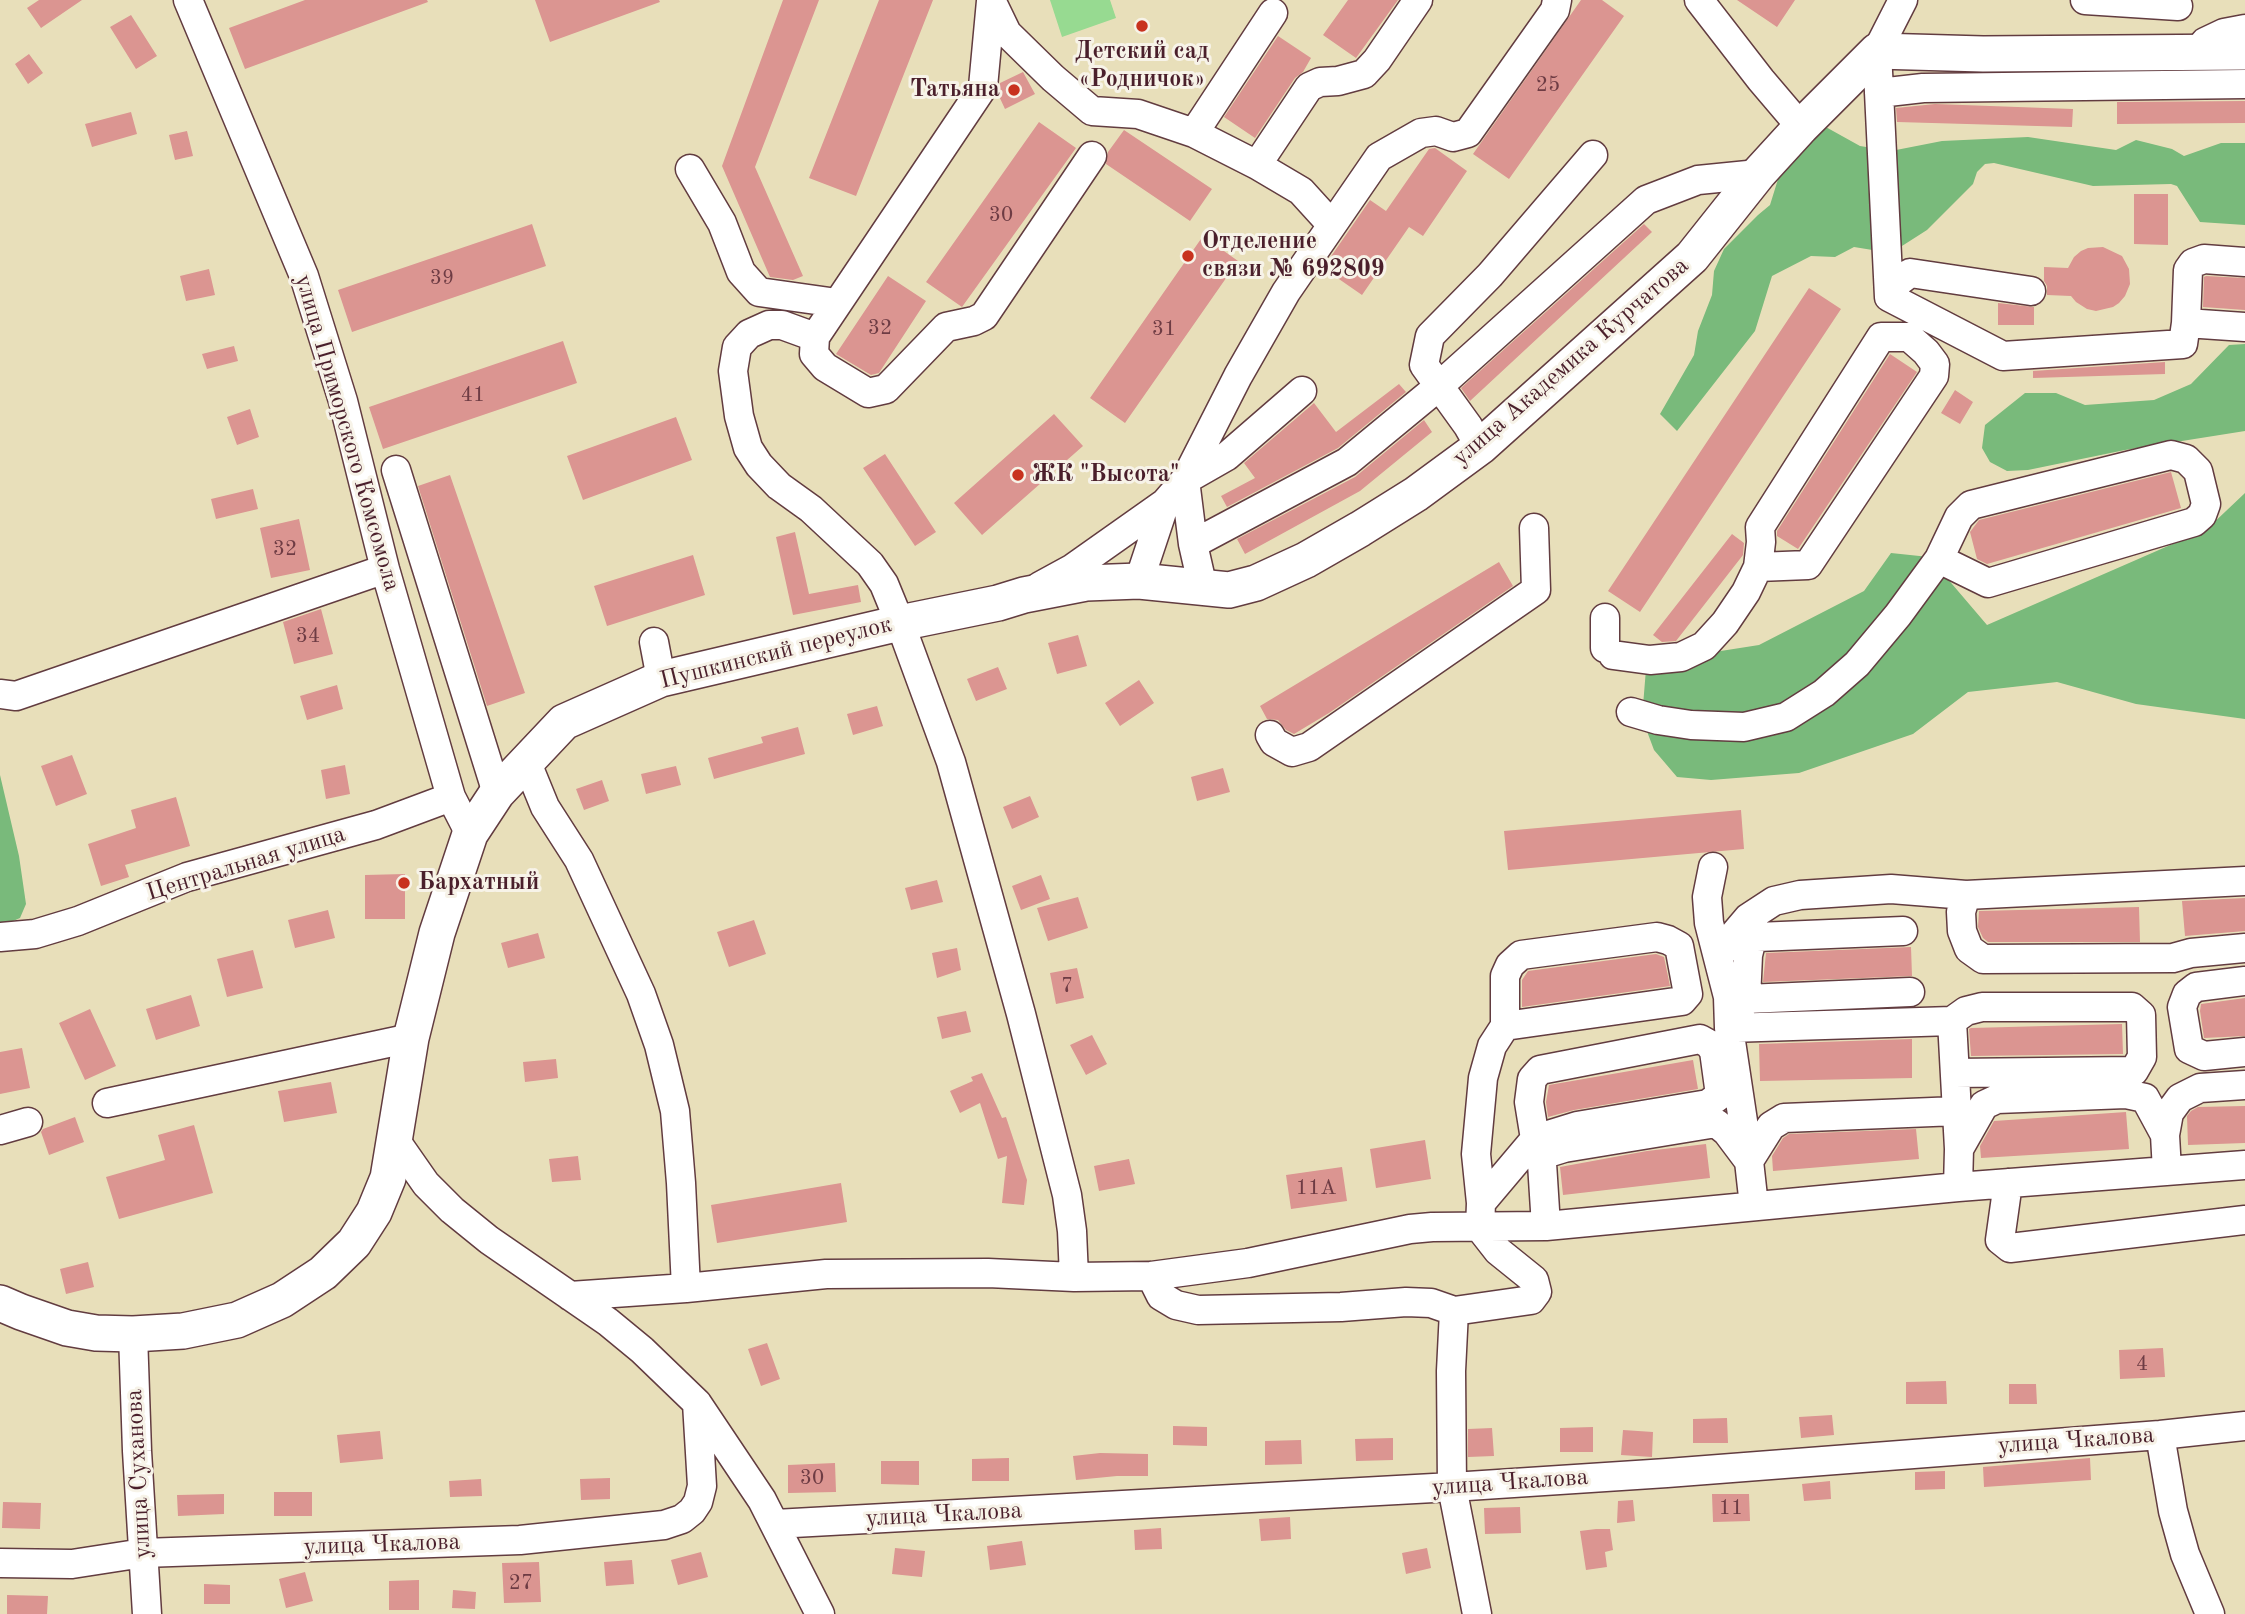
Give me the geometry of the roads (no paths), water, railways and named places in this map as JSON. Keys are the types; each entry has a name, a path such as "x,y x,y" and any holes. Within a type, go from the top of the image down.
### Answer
{"main road":[{"name":"улица Академика Курчатова","path":"1024,595 1086,583 1139,581 1229,590 1255,583 1306,560 1405,501 1480,447 1692,257 1758,174 1877,51"},
{"path":"1877,51 1983,54 2245,52"},
{"name":"Пушкинский переулок","path":"484,812 564,722 661,678 1024,595"},
{"path":"0,1303 67,1328 96,1333 183,1331 237,1320 282,1300 323,1273 354,1243 374,1212 388,1178 411,1038 437,933 484,812"}],"street":[{"name":"улица Приморского Комсомола","path":"188,0 304,276 343,401 384,569 451,797 484,812"},
{"path":"991,0 1007,33 1092,111 1138,114 1194,133 1301,191 1331,224"},
{"path":"991,0 982,87 815,337 814,354 825,367 868,393 886,388 946,327 984,316 1092,156"},
{"path":"1256,165 1308,87 1320,82 1364,74 1419,0"},
{"path":"1024,595 1073,568 1165,503 1185,480 1286,292 1380,157 1421,133 1436,131 1453,137 1468,133 1555,10 1557,0"},
{"path":"1699,0 1801,127"},
{"name":"улица Академика Курчатова","path":"1877,51 1903,0"},
{"path":"2085,0 2178,6"},
{"path":"1194,133 1273,13"},
{"path":"2196,52 2205,42 2224,33 2245,29"},
{"path":"1877,51 1889,297"},
{"path":"1879,93 1923,88 2245,84"},
{"path":"1480,447 1424,365 1430,336 1490,275 1593,155"},
{"path":"690,169 722,223 741,272 759,292 837,303"},
{"path":"1193,544 1347,462 1438,387 1646,200 1698,180 1758,174"},
{"path":"1889,297 2003,356 2183,344 2188,270 2193,262 2204,259 2245,262"},
{"path":"1889,297 1898,282 1910,273 2031,291"},
{"path":"2186,323 2245,327"},
{"path":"815,337 782,325 769,325 749,334 737,347 733,371 738,416 748,448 759,465 779,486 811,509 870,564 884,584 900,622 951,762 1021,1014 1068,1195 1074,1277"},
{"path":"1605,618 1609,651 1650,660 1681,657 1704,646 1725,623 1746,592 1758,567 1760,527 1881,337 1909,337 1935,364 1934,376 1808,565 1758,567"},
{"path":"1185,480 1227,456 1302,391"},
{"path":"1631,712 1658,720 1691,725 1744,727 1786,717 1824,693 1857,664 1898,615 1939,559 1959,517 1971,505 2171,455 2186,459 2198,471 2206,504 2202,514 2193,522 1988,583 1939,559"},
{"path":"396,470 484,812"},
{"path":"1185,480 1193,544 1203,589"},
{"path":"1139,581 1165,503"},
{"path":"1270,735 1273,742 1292,752 1309,747 1536,590 1534,528"},
{"path":"8,695 384,569"},
{"path":"654,642 661,678"},
{"path":"527,763 545,807 579,860 641,994 659,1045 675,1111 686,1288"},
{"name":"Центральная улица","path":"0,937 35,934 78,921 187,877 376,825 451,797"},
{"path":"1713,867 1707,897 1709,923 1728,997 1729,1028 1754,1206"},
{"path":"1719,957 1748,918 1774,901 1800,895 1891,889 1966,895 2245,881"},
{"path":"1966,895 1961,912 1962,931 1969,949 1983,959 2173,958 2191,953 2245,948"},
{"path":"1729,1028 1746,999 1748,955 1751,943 1757,936 1903,932"},
{"path":"1151,1276 1161,1296 1176,1305 1198,1310 1341,1307 1406,1302 1432,1303 1454,1311 1531,1300 1537,1292 1534,1280 1498,1251 1480,1215 1476,1154 1483,1078 1492,1046 1505,1026 1505,976 1510,965 1521,955 1657,937 1679,946 1688,994 1682,1001 1505,1026"},
{"path":"2245,981 2196,987 2187,994 2182,1007 2189,1049 2204,1056 2245,1052"},
{"path":"1746,999 1910,992"},
{"path":"1729,1028 1952,1021 1966,1011 1982,1007 2132,1007 2141,1015 2142,1057 2134,1071 1955,1073"},
{"path":"1952,1021 1959,1149 1958,1187"},
{"path":"107,1103 411,1038"},
{"path":"1480,1215 1535,1139 1577,1126 1708,1104 1720,1096 1714,1052 1709,1044 1700,1039 1553,1065 1539,1070 1532,1079 1529,1102 1535,1139"},
{"path":"2167,1171 2165,1135 2169,1112 2180,1098 2200,1088 2245,1085"},
{"path":"1959,1149 1984,1105 1997,1099 2126,1094 2145,1098 2165,1135"},
{"path":"1749,1161 1771,1126 1784,1118 1957,1111"},
{"path":"0,1130 28,1122"},
{"path":"1546,1226 1542,1163 1544,1156 1551,1152 1716,1123 1727,1132 1749,1161"},
{"path":"396,1141 426,1184 452,1210 489,1240 608,1322 642,1350 696,1402 762,1500 820,1614"},
{"path":"570,1296 826,1274 1151,1276 1248,1263 1480,1215 1546,1226 1958,1187 2245,1165"},
{"path":"2008,1183 2000,1240 2010,1248 2245,1220"},
{"path":"1454,1311 1451,1371 1452,1487 1478,1614"},
{"name":"улица Суханова","path":"133,1334 147,1614"},
{"name":"улица Чкалова","path":"0,1563 72,1564 143,1553 520,1540 664,1525 682,1519 698,1502 702,1486 696,1402"},
{"name":"улица Чкалова","path":"775,1524 1667,1473 2245,1426"},
{"path":"2160,1435 2173,1511 2185,1554 2210,1614"}],"place":[{"name":"Детский сад «Родничок»","path":"1142,26"},
{"name":"Татьяна","path":"1014,90"},
{"name":"Отделение связи № 692809","path":"1188,256"},
{"name":"ЖК \"Высота\"","path":"1018,475"},
{"name":"Бархатный","path":"404,883"}]}
